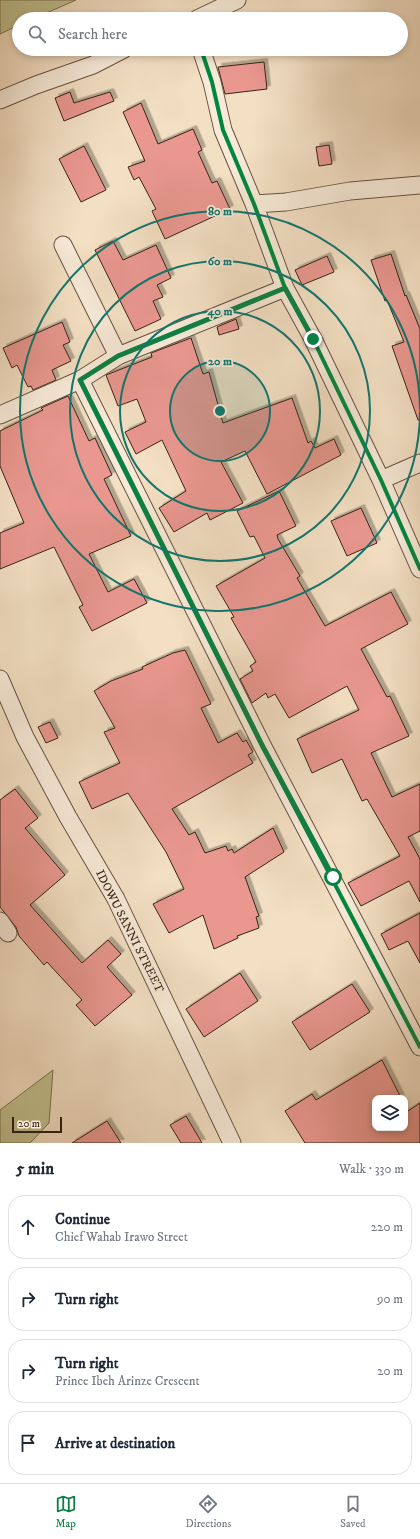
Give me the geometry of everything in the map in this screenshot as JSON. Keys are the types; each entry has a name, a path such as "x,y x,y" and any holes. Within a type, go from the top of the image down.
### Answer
{"street":[{"path":"212,12 237,0"},
{"path":"0,100 36,84 92,65 110,56"},
{"path":"203,56 212,82 223,130 254,204 285,288 313,339 381,480 420,569"},
{"path":"254,204 286,202 350,191 420,185"},
{"path":"63,245 118,356"},
{"path":"0,415 80,380 118,356 285,288"},
{"path":"80,380 262,745 420,1047"},
{"path":"381,480 420,463"},
{"name":"IDOWU SANNI STREET","path":"0,679 25,737 68,817 116,900 232,1143"}],"shaded area":[{"path":"0,0 76,0 49,12 12,12 12,28 0,34"},
{"path":"53,1070 49,1123 30,1143 0,1143 0,1110"}],"building":[{"path":"264,62 267,89 225,94 218,67"},
{"path":"70,92 74,103 110,92 114,101 64,121 55,98"},
{"path":"141,103 158,144 193,129 202,150 198,152 212,183 217,181 230,209 165,239 152,211 156,209 139,177 134,180 128,167 145,161 123,112"},
{"path":"329,145 332,164 319,166 316,147"},
{"path":"84,146 106,190 81,202 59,159"},
{"path":"113,241 123,260 156,245 171,278 157,285 163,297 153,301 161,319 135,331 95,250"},
{"path":"391,254 405,296 406,295 420,329 420,420 418,420 392,346 404,342 387,300 385,301 371,260"},
{"path":"327,256 334,272 302,285 295,270"},
{"path":"236,319 239,329 219,335 217,327"},
{"path":"62,322 70,342 63,345 71,361 52,370 56,380 33,390 31,386 28,387 17,365 12,368 3,348"},
{"path":"191,338 203,374 209,372 223,423 292,398 308,443 311,441 315,448 334,439 341,455 267,494 245,451 221,462 243,503 210,520 207,513 174,532 159,508 186,491 162,440 136,454 125,432 146,422 137,399 118,406 106,375 152,357 151,353"},
{"path":"68,396 89,441 95,438 112,475 104,479 131,536 89,554 108,592 134,579 147,603 92,631 79,607 83,605 54,547 0,569 0,533 24,523 0,466 0,431 43,410 41,408"},
{"path":"279,491 296,526 277,535 278,539 300,576 297,578 325,626 391,592 408,624 361,649 387,697 390,696 409,736 371,753 392,797 420,784 420,831 408,837 420,859 420,902 409,881 361,906 348,883 400,856 367,799 362,801 342,759 312,773 297,739 359,710 347,686 289,718 275,694 268,698 266,693 252,703 240,679 253,671 250,666 256,662 231,618 234,617 216,586 265,558 254,536 250,537 237,511"},
{"path":"361,508 377,543 347,556 331,521"},
{"path":"185,650 211,704 201,708 218,743 237,733 243,742 246,740 253,752 248,755 253,763 172,809 189,835 195,832 205,853 226,846 228,851 232,849 234,853 273,828 284,852 245,877 259,916 256,917 259,928 237,936 238,938 214,949 203,915 169,933 153,904 184,889 166,852 128,793 92,809 79,782 120,763 104,732 115,728 94,691 111,681 143,669 142,667 173,653"},
{"path":"50,722 58,738 46,743 38,727"},
{"path":"15,789 38,818 25,828 65,875 30,905 82,963 108,940 121,954 107,967 132,995 95,1026 76,1005 82,1000 47,962 44,965 19,936 16,927 0,907 0,800"},
{"path":"420,913 420,963 408,941 389,950 381,934"},
{"path":"240,973 258,1001 204,1037 186,1009"},
{"path":"352,984 370,1012 310,1050 292,1022"},
{"path":"382,1060 400,1095 372,1095 372,1131 408,1131 408,1111 420,1103 420,1143 305,1143 285,1111 312,1094 316,1100"},
{"path":"186,1116 202,1143 181,1143 170,1125"},
{"path":"107,1121 121,1143 72,1143"}],"cycle path":[{"path":"203,56 212,82 223,130 254,204 285,288 313,339 381,480 420,569"},
{"path":"80,380 262,745 420,1047"}],"route":[{"path":"313,339 285,288 118,356 80,380 262,745 333,877"}]}
